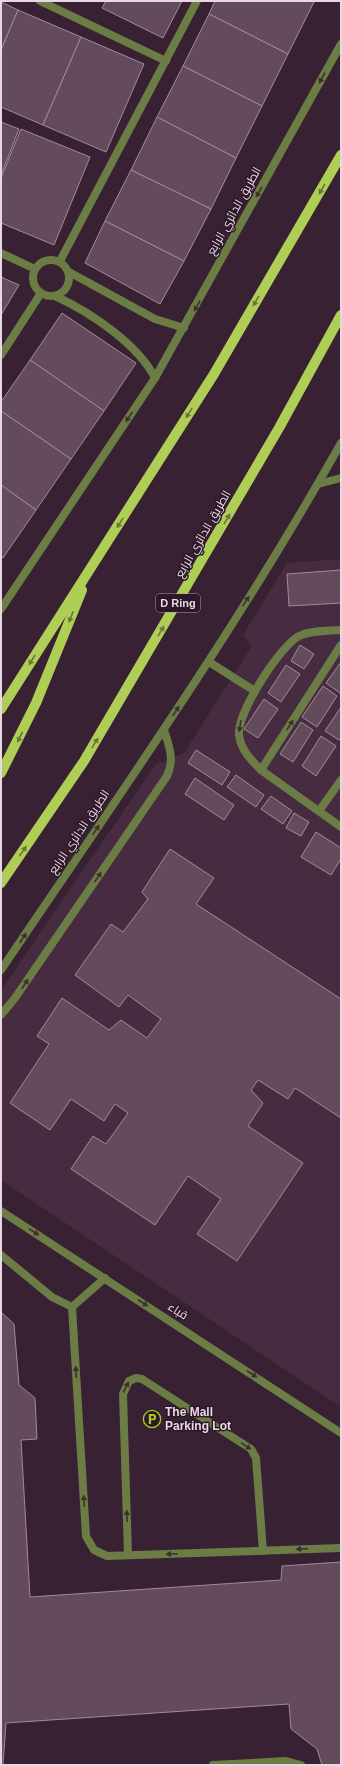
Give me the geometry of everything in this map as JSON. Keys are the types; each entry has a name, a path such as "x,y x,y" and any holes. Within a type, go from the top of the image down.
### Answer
{"main road":[{"path":"1,709 214,374 341,155"},
{"name":"الطريق الدائري الرابع","path":"1,883 84,761 279,428 341,315"},
{"path":"1,773 36,704 90,568"}],"street":[{"path":"60,261 197,1"},
{"path":"43,2 166,61"},
{"name":"الطريق الدائري الرابع","path":"1,609 155,378 341,44"},
{"path":"1,253 35,269"},
{"path":"55,296 62,293 67,287 70,280 69,272 66,266 60,261 46,260 40,263 35,269 33,282 36,288 41,293 55,296 77,307 133,347 150,366 155,378"},
{"path":"69,272 155,319 184,328"},
{"path":"1,355 41,293"},
{"name":"الطريق الدائري الرابع","path":"1,970 209,662 318,484 341,443"},
{"path":"318,484 341,478"},
{"path":"341,630 312,632 299,636 283,650 255,691 240,722 239,735 243,748 250,759 261,770 341,827"},
{"path":"261,770 341,645"},
{"path":"209,662 255,691"},
{"path":"1,1015 16,998 167,776 172,762 164,730"},
{"path":"319,811 341,780"},
{"name":"قباء","path":"1,1211 341,1433"},
{"path":"1,1255 52,1297 72,1307"},
{"path":"72,1307 105,1278"},
{"path":"72,1307 86,1536 89,1543 100,1554 108,1556 341,1548"},
{"path":"128,1555 123,1394 129,1381 136,1378 142,1379 251,1449 256,1458 263,1550"},
{"path":"212,1765 286,1761 301,1765"}],"shaded area":[{"path":"341,559 341,1407 1,1180 1,990 155,765 184,753 252,646 243,635 287,563"}],"building":[{"path":"106,1 182,1 163,38 102,8"},
{"path":"215,1 314,2 288,54 209,14"},
{"path":"1,2 18,10 1,50"},
{"path":"18,10 81,37 43,125 1,107 1,50"},
{"path":"209,14 288,54 262,106 183,66"},
{"path":"81,37 144,64 106,152 43,125"},
{"path":"183,66 262,106 236,158 157,117"},
{"path":"157,117 236,158 211,209 131,170"},
{"path":"1,122 19,129 1,175"},
{"path":"21,129 90,157 54,245 1,223 1,178"},
{"path":"131,170 211,209 184,261 105,221"},
{"path":"105,221 184,261 160,304 85,263"},
{"path":"1,277 19,285 1,315"},
{"path":"62,313 136,363 104,411 30,360"},
{"path":"30,360 104,411 71,459 1,411 1,402"},
{"path":"1,411 71,459 36,510 1,485"},
{"path":"1,485 36,510 3,558 1,556"},
{"path":"341,570 341,603 289,606 287,574"},
{"path":"300,645 314,654 304,669 291,661"},
{"path":"341,662 341,691 340,693 326,683"},
{"path":"286,665 300,674 281,702 268,693"},
{"path":"323,686 337,696 317,727 302,717"},
{"path":"264,699 278,709 258,738 244,729"},
{"path":"341,707 341,738 339,740 325,731"},
{"path":"301,722 313,730 293,762 280,754"},
{"path":"321,736 336,746 316,776 302,766"},
{"path":"196,750 230,772 222,785 188,763"},
{"path":"236,775 264,795 256,807 227,787"},
{"path":"195,778 234,805 224,820 185,794"},
{"path":"271,796 292,811 283,824 261,809"},
{"path":"294,813 309,822 301,836 286,828"},
{"path":"316,832 341,848 341,859 331,875 301,857"},
{"path":"170,849 214,878 196,904 341,999 341,1118 295,1088 288,1099 258,1080 251,1090 263,1103 248,1126 303,1163 237,1261 197,1234 221,1199 188,1176 155,1225 71,1169 93,1136 106,1144 128,1113 115,1104 104,1121 71,1099 50,1130 10,1103 49,1044 37,1036 62,998 109,1030 121,1020 147,1038 161,1019 128,995 119,1007 75,975 111,924 123,932 148,899 142,892"},
{"path":"1,1312 14,1324 19,1385 35,1398 37,1439 21,1440 30,1597 281,1580 282,1566 341,1562 341,1765 322,1765 317,1749 291,1729 289,1704 6,1723 3,1765 1,1765"}],"place":[{"name":"The Mall Parking Lot","path":"152,1419"}]}
